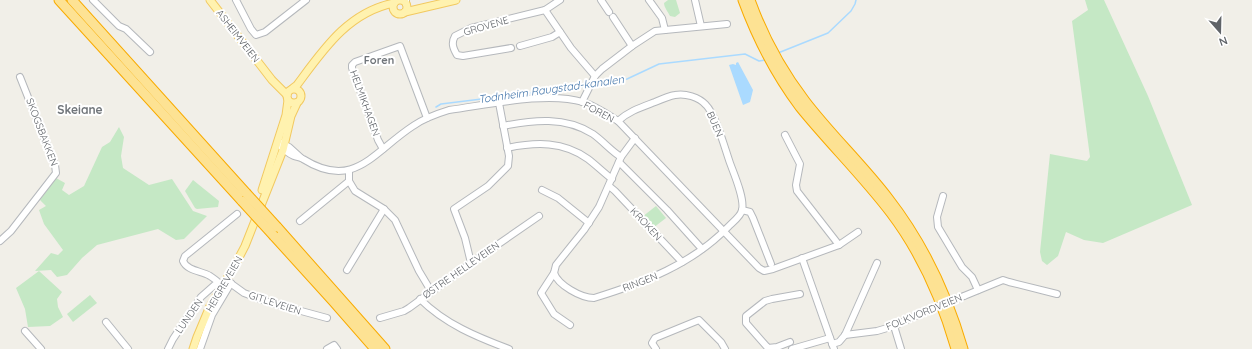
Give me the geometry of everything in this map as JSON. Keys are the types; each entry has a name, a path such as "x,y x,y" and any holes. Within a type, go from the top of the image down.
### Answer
{"highway":[{"path":"59,0 386,349"},
{"path":"72,0 244,197"},
{"path":"743,0 750,20 782,73 800,107 875,194 903,231 922,261 943,307 956,349"},
{"path":"750,0 764,42"},
{"path":"782,73 887,197 905,222 941,285 953,316 963,349"},
{"path":"276,231 375,349"}],"main road":[{"name":"ASHEIMVEIEN","path":"210,0 267,73 290,93"},
{"path":"373,11 386,10 400,14 456,0"},
{"path":"290,93 321,52 338,34 354,21 379,7 396,1 428,7"},
{"path":"394,12 393,6 396,1"},
{"path":"405,12 407,8 406,3"},
{"path":"290,93 298,89 301,92 312,65"},
{"name":"HEIGREVEIEN","path":"193,349 210,306 229,281 242,253 282,145 291,116 296,103 301,98 301,92"},
{"path":"290,93 292,103 296,103"},
{"name":"HEIGREVEIEN","path":"282,145 290,93"}],"street":[{"path":"93,0 119,26 126,29 150,52"},
{"path":"236,0 256,35 265,32 306,0"},
{"name":"GROVENE","path":"511,48 500,54 463,56 457,55 452,41 455,36 471,28 545,10 560,0"},
{"path":"601,0 609,12"},
{"path":"650,0 662,18 665,30"},
{"path":"695,0 702,26"},
{"path":"545,10 571,48 595,76"},
{"path":"613,17 632,46"},
{"path":"582,102 595,76 650,33 665,30 727,24"},
{"path":"520,46 552,37 560,32"},
{"name":"HELMIKHAGEN","path":"383,149 378,140 352,68 352,65 355,62 400,46 427,118"},
{"name":"SKOGSBAKKEN","path":"0,241 14,227 56,173 55,165 20,77"},
{"name":"BUEN","path":"618,121 629,113 675,94 688,95 698,99 706,105 712,113 742,201 742,210"},
{"name":"FOREN","path":"282,145 292,155 300,157 314,166 338,171 349,170 359,167 414,125 427,118 449,110 540,98 554,98 582,102 601,110 618,121 724,232 764,271 802,258"},
{"path":"471,262 465,238 454,209 488,186 508,166 509,160 499,103"},
{"path":"503,126 524,122 559,122 581,127 593,134 606,144 702,249"},
{"path":"785,135 800,164 796,185 798,191 839,246"},
{"path":"570,325 554,314 541,293 554,273 556,265 589,223 599,207 620,160 635,138"},
{"path":"507,148 542,143 564,147 577,152 588,159 612,179"},
{"path":"349,170 349,181 355,191 384,209 395,220 419,271 431,291"},
{"path":"300,221 349,181"},
{"name":"KROKEN","path":"609,186 616,191 682,262"},
{"path":"542,190 558,198 589,223"},
{"path":"943,196 937,217 938,227 962,268 972,277 978,290"},
{"path":"347,270 384,209"},
{"path":"724,232 740,215 742,210 750,212 771,264"},
{"name":"LUNDEN","path":"168,349 201,297 218,282 210,276 190,268 184,264 183,261 186,256 237,214"},
{"name":"ØSTRE HELLEVEIEN","path":"380,318 404,311 471,262 539,216"},
{"name":"RINGEN","path":"554,273 559,282 582,296 594,298 634,285 661,274 702,249 724,232"},
{"path":"832,344 802,258 839,246 858,232"},
{"path":"846,335 877,263"},
{"name":"FOLKVORDVEIEN","path":"792,349 832,344 839,342 846,335 877,331 894,326 924,312 1003,280 1057,294"},
{"path":"200,349 212,315 229,281"},
{"name":"GITLEVEIEN","path":"229,281 244,293 268,302 327,318"},
{"path":"790,342 768,348 746,323 745,319 767,300 800,294"},
{"path":"420,299 426,305 466,332 509,349"},
{"path":"656,349 652,343 654,338 699,320 721,342 725,349"},
{"path":"106,322 128,349"},
{"path":"894,326 901,349"},
{"path":"25,331 41,349"},
{"path":"327,349 334,345 337,349"}],"green space":[{"path":"668,0 676,0 680,13 675,17 670,16 665,6 664,3"},
{"path":"1085,0 1104,0 1148,96 1192,205 1103,243 1084,240 1066,232 1058,256 1047,265 1042,261 1040,252 1050,154 1087,161 1090,157 1072,21 1088,10"},
{"path":"119,127 124,137 121,156 123,168 149,185 172,179 193,211 207,216 184,239 176,240 158,229 97,245 82,258 67,275 57,277 51,270 35,271 51,253 58,255 63,250 44,224 39,210 46,206 40,200 56,178 65,183 62,190 69,195 84,186 102,147 110,142"},
{"path":"193,180 219,201 218,207 195,208 185,191"},
{"path":"656,206 666,218 653,228 642,217"},
{"path":"39,271 62,292 57,299 58,307 63,317 50,326 28,327 25,309 16,288"},
{"path":"90,295 97,303 73,322 67,314"}],"water":[{"path":"738,62 753,90 750,102 743,105 729,65 736,65"}],"waterway":[{"name":"Todnheim Raugstad-kanalen","path":"778,53 828,33 851,11 856,0"},
{"name":"Todnheim Raugstad-kanalen","path":"594,85 627,79 659,64 745,54 759,61 766,60"},
{"name":"Todnheim Raugstad-kanalen","path":"436,107 441,104 588,86"}],"district":[{"name":"Foren","path":"379,60"},
{"name":"Skeiane","path":"80,109"}]}
